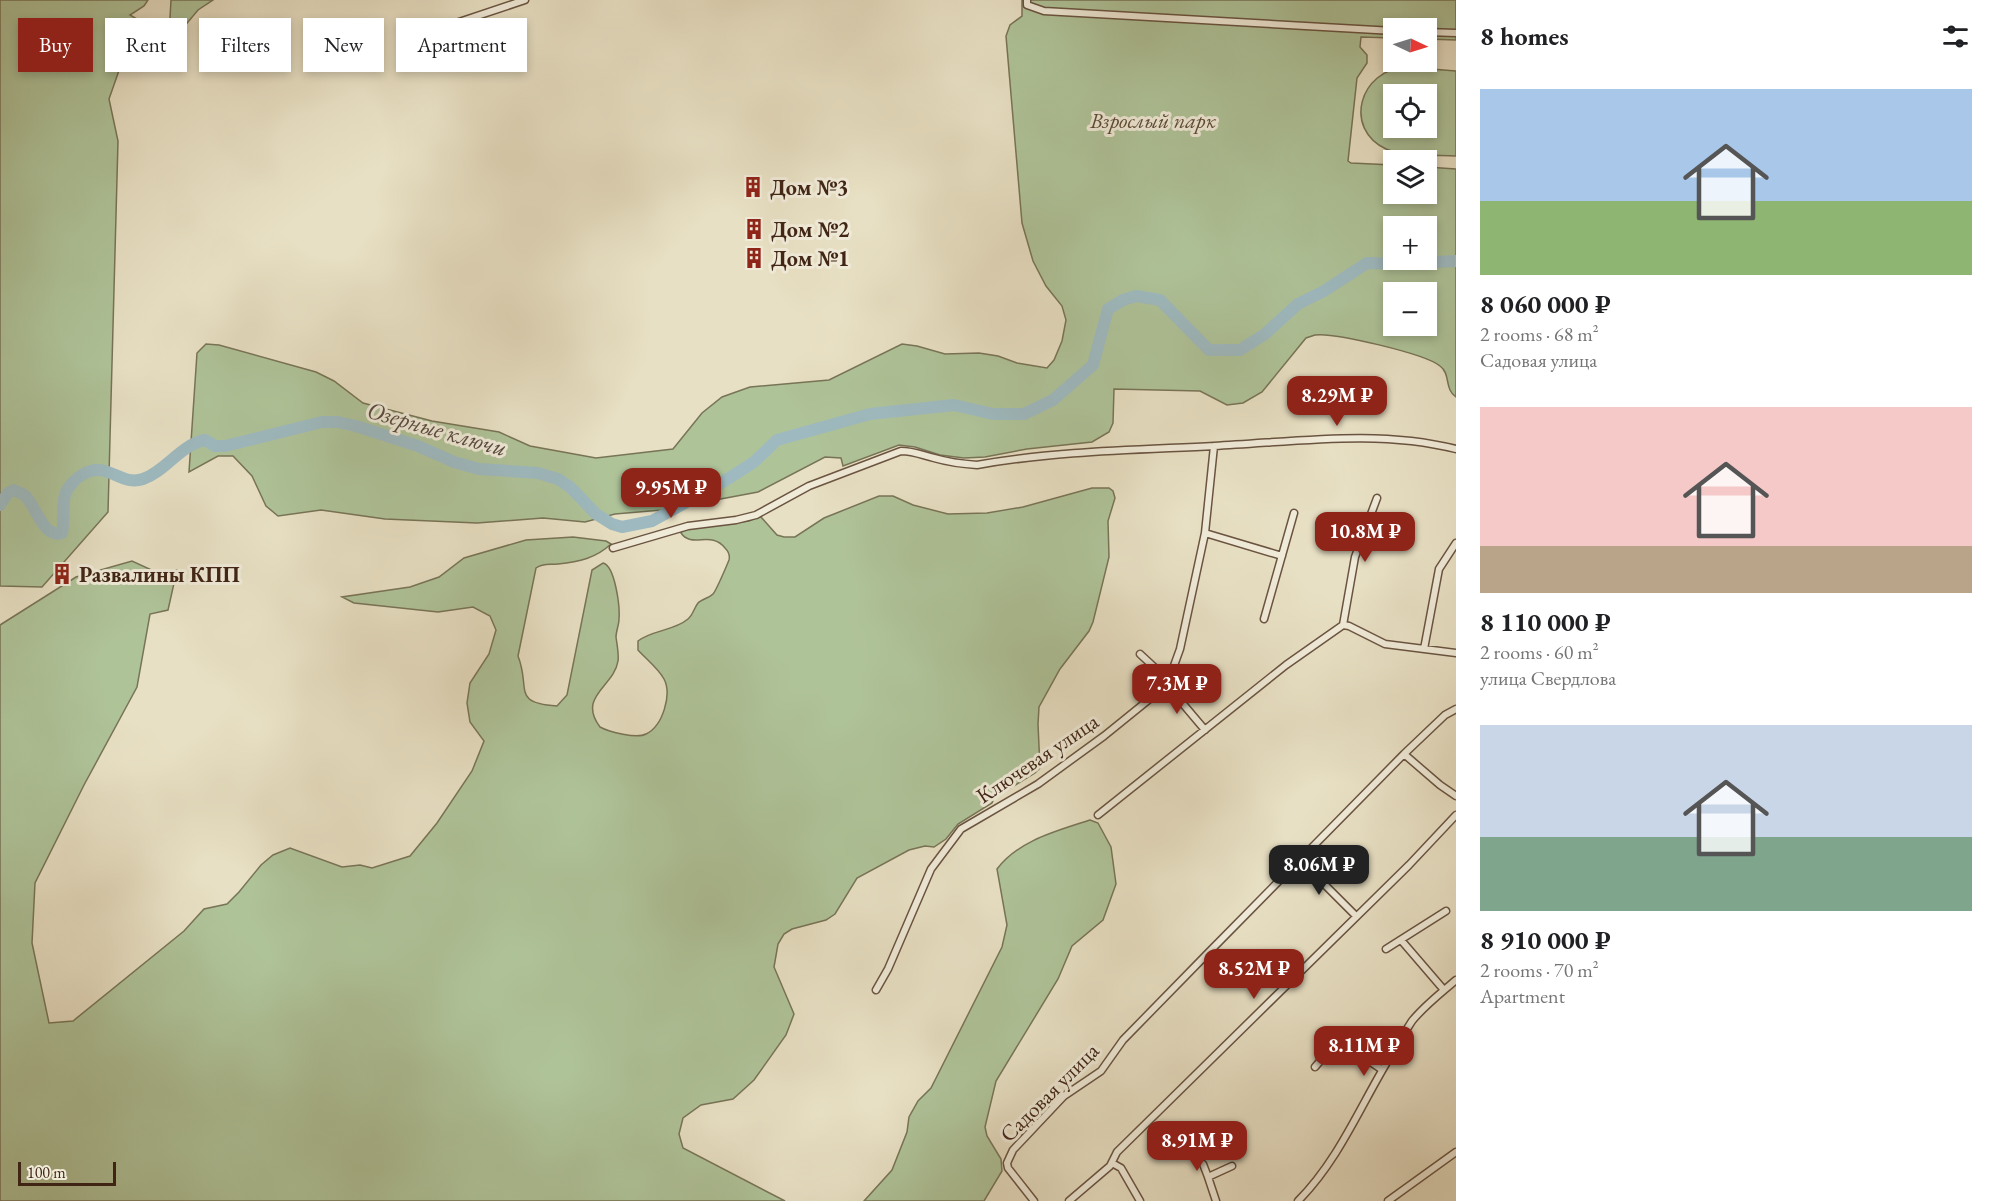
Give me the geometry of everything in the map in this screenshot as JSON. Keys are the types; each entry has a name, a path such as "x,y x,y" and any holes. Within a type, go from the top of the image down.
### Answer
{"street":[{"path":"471,18 525,0"},
{"path":"1027,0 1027,5 1044,11 1383,30"},
{"path":"1437,32 1456,33"},
{"path":"613,548 695,525 756,515 809,486 901,451 911,451 961,464 977,465 1088,452 1366,437 1427,443 1456,449"},
{"name":"Ключевая улица","path":"876,990 888,969 931,869 961,829 1038,784 1104,736 1168,682 1180,649 1204,533 1214,446"},
{"path":"1343,625 1354,557 1377,498"},
{"path":"1264,620 1294,513"},
{"path":"1204,533 1282,556"},
{"path":"1424,649 1439,569 1456,543"},
{"path":"1098,815 1314,644 1343,625 1385,644 1456,653"},
{"path":"1140,654 1168,682 1205,730"},
{"name":"Садовая улица","path":"1034,1201 1008,1168 1007,1163 1013,1150 1064,1096 1101,1071 1123,1040 1404,754 1445,715 1456,709"},
{"path":"1404,754 1456,796"},
{"path":"1069,1201 1112,1163 1117,1152 1409,865 1456,815"},
{"path":"1300,860 1356,916"},
{"path":"1386,949 1446,911"},
{"path":"1401,940 1443,990"},
{"path":"1298,1201 1346,1137 1381,1069 1412,1022 1456,980"},
{"path":"1315,1067 1338,1043 1349,1046 1381,1069"},
{"path":"1388,1201 1456,1152"},
{"path":"1112,1163 1121,1168 1140,1201"},
{"path":"1203,1164 1216,1201"},
{"path":"1208,1177 1232,1166"}],"green space":[{"path":"0,0 148,0 144,6 130,15 135,18 105,18 105,72 118,72 109,99 118,141 108,512 42,587 0,586"},
{"path":"171,0 213,0 198,10 187,23 187,18 170,18"},
{"name":"Взрослый парк","path":"1022,0 1456,0 1456,40 1437,39 1437,18 1383,18 1383,38 1361,37 1360,47 1367,55 1367,63 1357,78 1348,161 1383,165 1383,204 1437,204 1437,168 1456,169 1456,397 1450,390 1443,369 1431,361 1359,340 1315,335 1306,338 1262,392 1243,403 1227,405 1200,391 1114,389 1113,423 1109,432 1092,442 964,458 899,445 843,466 841,458 825,457 758,492 662,510 615,514 585,522 543,518 477,523 385,519 321,510 278,516 266,506 252,476 233,456 218,456 189,472 197,353 206,344 219,345 316,372 334,381 363,403 432,421 499,432 530,446 596,458 673,449 702,413 722,397 750,387 829,380 902,344 945,354 979,353 998,356 1017,363 1047,368 1054,360 1062,341 1066,320 1062,306 1046,286 1033,261 1022,223 1006,36 1010,25 1022,16"},
{"path":"1456,71 1456,156 1437,155 1437,150 1388,150 1373,140 1364,128 1361,115 1362,102 1368,89 1377,78 1388,72"},
{"path":"1092,488 1109,488 1113,491 1115,498 1108,521 1109,557 1089,631 1060,669 1039,707 1040,768 994,798 992,803 958,824 946,839 934,847 925,846 909,850 857,878 835,914 826,920 792,929 784,934 778,944 774,967 794,1014 786,1035 754,1080 733,1099 701,1105 683,1118 679,1134 683,1148 785,1201 0,1201 0,625 76,577 132,561 158,573 177,570 168,610 150,614 137,687 35,883 32,943 49,1023 73,1021 184,931 204,909 227,904 261,865 273,855 290,848 342,867 360,865 372,868 410,856 437,823 472,771 484,741 470,722 467,703 470,683 489,654 496,630 490,616 473,607 438,612 354,603 342,597 410,587 439,577 464,558 526,540 573,537 606,541 611,544 587,558 536,568 518,656 528,698 533,702 557,706 567,695 592,570 603,563 611,571 618,596 619,619 616,637 618,661 615,670 595,699 594,716 600,727 604,729 636,736 646,734 657,724 664,709 667,693 664,679 638,650 638,641 688,619 698,603 713,594 729,560 727,551 720,543 714,540 685,538 681,533 683,530 749,521 760,516 777,535 795,537 824,518 879,496 893,496 913,505 948,514 987,513 1023,507"},
{"path":"1090,820 1098,823 1111,847 1116,884 1103,920 1072,946 1058,979 996,1081 985,1127 987,1136 1001,1159 1002,1171 984,1201 864,1201 892,1170 907,1132 909,1117 918,1101 931,1088 1002,947 1007,925 997,869 1006,859 1027,844"}],"waterway":[{"name":"Озерные ключи","path":"0,505 8,493 14,490 28,499 49,531 62,533 66,492 77,478 91,471 106,471 127,479 143,479 159,470 180,452 205,440 215,446 225,446 322,422 338,422 418,446 454,462 479,469 538,473 558,479 570,487 596,514 622,527 652,521 723,482 754,462 777,440 870,414 954,405 993,414 1024,414 1053,400 1093,365 1108,309 1123,300 1136,296 1160,300 1209,350 1240,350 1265,334 1298,304 1324,291 1367,263 1456,261"}],"place":[{"name":"Дом №3","path":"753,187"},
{"name":"Дом №2","path":"754,229"},
{"name":"Дом №1","path":"754,258"},
{"name":"Развалины КПП","path":"62,574"}]}
